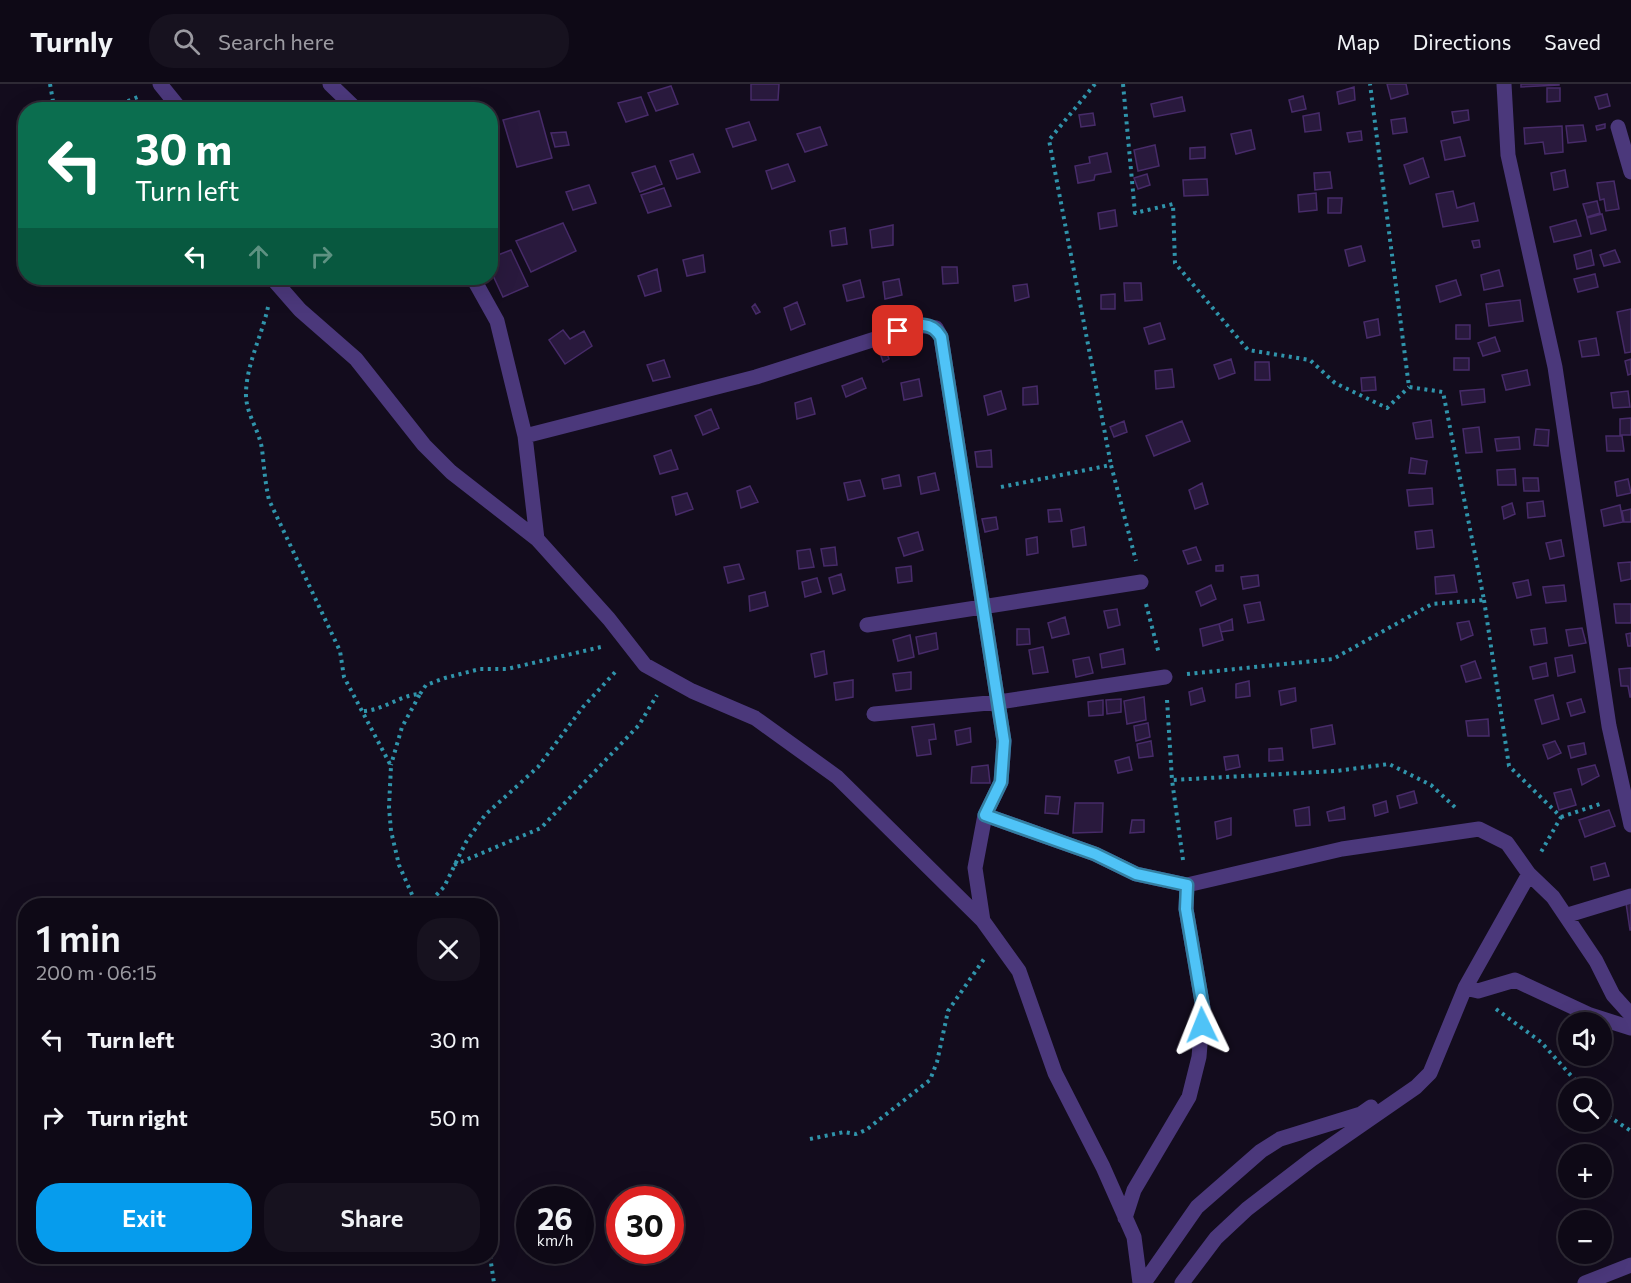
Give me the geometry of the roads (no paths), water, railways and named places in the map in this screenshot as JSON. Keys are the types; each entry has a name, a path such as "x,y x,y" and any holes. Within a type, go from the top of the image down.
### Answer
{"street":[{"path":"330,84 349,102"},
{"path":"1504,84 1508,154 1555,366 1609,726 1631,825"},
{"path":"162,87 174,102"},
{"path":"1618,127 1631,172"},
{"path":"278,285 300,310 356,359 424,445 451,472 537,539 645,665 755,718 837,777 983,921 1019,971 1055,1073 1134,1237 1142,1283"},
{"path":"477,285 497,321 525,436 537,539"},
{"path":"525,436 756,377 919,325 928,324 936,328 941,337 1004,741 1001,782 985,815 975,868 983,921"},
{"path":"867,625 1141,582"},
{"path":"874,714 999,702 1165,676"},
{"path":"985,815 1095,854 1136,874 1187,885 1342,849 1479,829 1507,843 1528,874 1568,915 1596,961 1613,995 1631,1015"},
{"path":"1182,1283 1216,1238 1247,1209 1312,1159 1416,1087 1430,1073 1528,874"},
{"path":"1125,1218 1134,1190 1189,1097 1199,1057 1203,1008 1186,909 1187,885"},
{"path":"1568,915 1631,896"},
{"path":"1472,989 1515,980 1590,1015 1631,1028"},
{"path":"1142,1283 1197,1207 1261,1151 1280,1139 1360,1114 1407,1084 1440,1054"},
{"path":"1585,1283 1631,1265"}]}
